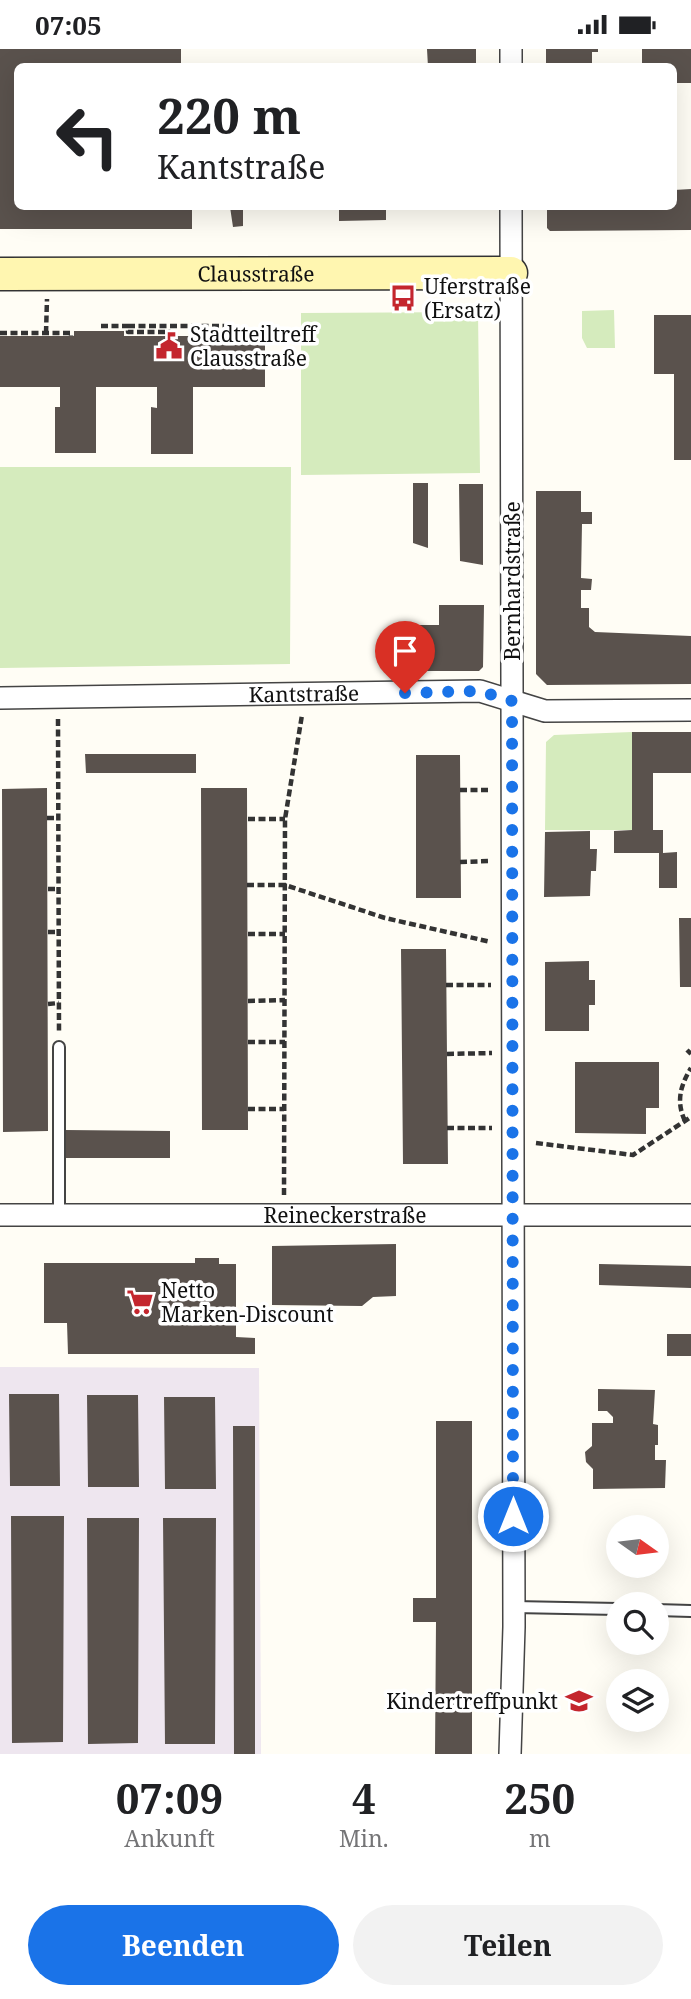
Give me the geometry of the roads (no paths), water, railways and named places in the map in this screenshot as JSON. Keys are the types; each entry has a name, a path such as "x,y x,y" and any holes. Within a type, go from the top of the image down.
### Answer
{"main road":[{"name":"Clausstraße","path":"0,274 511,273"}],"street":[{"name":"Bernhardstraße","path":"510,1754 514,1607 511,210"},
{"name":"Kantstraße","path":"0,698 480,691 545,711 691,709"},
{"name":"Reineckerstraße","path":"0,1215 691,1215"}],"lane":[{"path":"59,1047 59,1215"},
{"path":"514,1607 606,1609"},
{"path":"669,1610 691,1611"}],"place":[{"name":"Uferstraße (Ersatz)","path":"403,298"},
{"name":"Stadtteiltreff Clausstraße","path":"169,346"},
{"name":"Netto Marken-Discount","path":"140,1302"},
{"name":"Kindertreffpunkt","path":"579,1701"}]}
